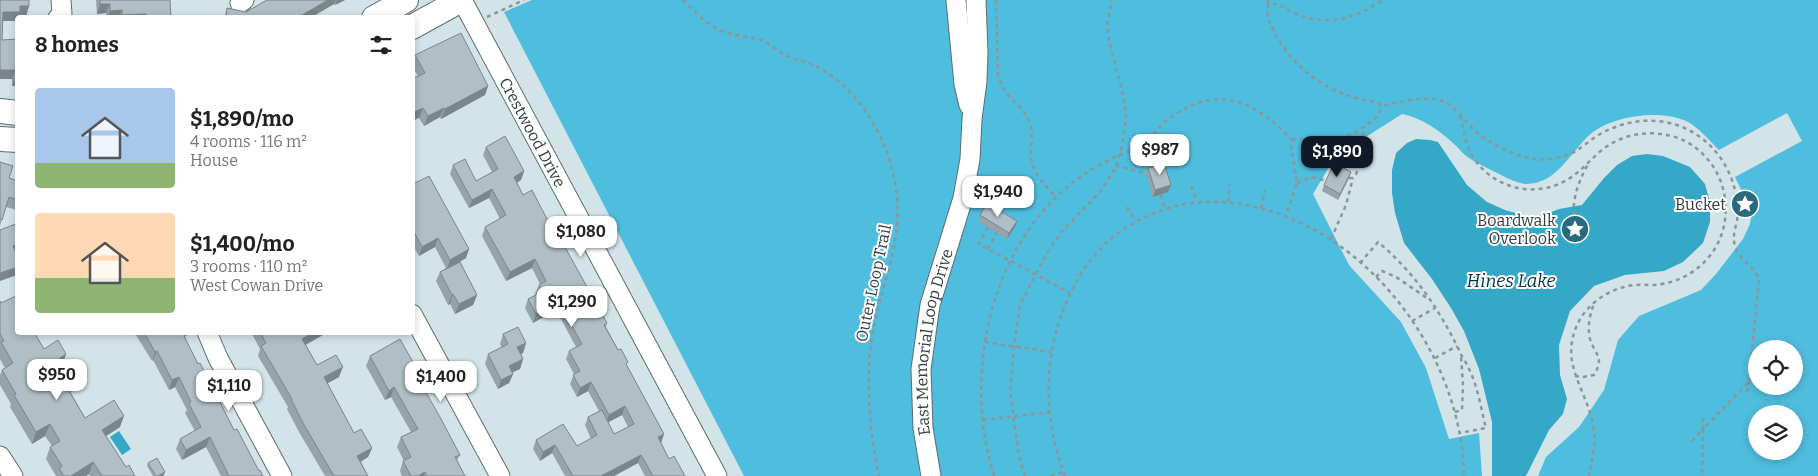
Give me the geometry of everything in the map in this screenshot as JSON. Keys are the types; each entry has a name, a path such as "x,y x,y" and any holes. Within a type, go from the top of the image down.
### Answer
{"main road":[{"path":"379,15 406,0"},
{"path":"415,25 461,0"},
{"path":"0,111 15,114"},
{"path":"0,138 15,140"}],"street":[{"name":"Crestwood Drive","path":"461,0 717,476"},
{"name":"East Memorial Loop Drive","path":"956,0 964,84 972,119"},
{"name":"East Memorial Loop Drive","path":"932,476 923,428 921,370 930,305 963,198 970,160 978,62 976,0"},
{"path":"415,320 500,476"},
{"path":"208,335 218,358 282,476"},
{"path":"0,456 13,476"}],"path":[{"path":"475,23 524,0"},
{"name":"Outer Loop Trail","path":"683,0 702,19 717,29 736,37 762,40 788,57 814,65 831,74 859,103 884,146 894,175 898,217 895,243 870,352 872,432 879,476"},
{"path":"996,0 998,74 1000,82 1007,95 1028,118 1032,132 1031,149 1033,164 1040,180 1056,198"},
{"path":"1025,476 1019,456 1010,391 1020,305 1062,231 1101,191 1116,166 1125,129 1126,114 1123,95 1108,41 1107,25 1112,0"},
{"path":"1266,0 1269,4"},
{"path":"1269,4 1275,3 1294,14 1310,19 1330,21 1365,12 1382,0"},
{"path":"1269,4 1266,10 1275,33 1282,45 1301,68 1311,76 1342,93 1378,103 1381,106 1435,98 1449,103 1479,134 1497,146 1517,155 1534,159 1550,159 1568,155 1603,132 1624,124 1645,120 1662,121 1694,132 1718,153 1733,180 1738,209 1738,224 1734,237 1734,246 1759,279 1752,340"},
{"path":"994,476 986,444 983,420 981,388 985,342 997,293 1010,260 1025,236 1056,198 1084,174 1142,144 1169,118 1197,103 1209,100 1233,101 1247,104 1268,117 1292,140"},
{"path":"1292,140 1299,138 1330,141 1350,136 1379,114 1381,106"},
{"path":"1459,115 1466,142 1474,158 1489,175 1508,186 1525,190 1540,190 1559,184 1572,177 1602,149 1620,139 1641,133 1665,134 1687,142 1704,155 1717,171 1725,191 1724,228 1710,256 1694,270 1675,281 1624,286 1607,293 1594,303 1579,321 1571,348 1571,365 1594,425 1594,448 1589,476"},
{"path":"1331,239 1346,204 1353,178 1356,175 1360,161 1360,143 1364,127"},
{"path":"1286,215 1297,183 1291,146 1292,140"},
{"path":"1574,223 1574,198 1590,160"},
{"path":"1116,166 1147,174"},
{"path":"1297,183 1312,177 1327,181"},
{"path":"1228,202 1230,185"},
{"path":"1191,186 1197,201"},
{"path":"1261,208 1265,190"},
{"path":"1160,195 1165,208"},
{"path":"1065,476 1054,441 1050,412 1049,374 1051,352 1071,293 1084,266 1098,250 1117,234 1136,221 1165,208 1197,201 1228,202 1261,208 1303,222 1331,239 1376,277 1412,321 1435,358 1446,384 1459,432 1464,476"},
{"path":"1127,207 1136,221"},
{"path":"988,227 978,244 1071,293"},
{"path":"988,249 997,232"},
{"path":"1360,263 1378,242 1411,273 1447,326 1469,369 1486,428 1459,432"},
{"path":"1376,277 1382,271 1396,277 1429,300"},
{"path":"1574,376 1594,375 1599,368 1600,357 1590,338 1588,323 1594,303"},
{"path":"1412,321 1435,308"},
{"path":"1442,329 1447,326"},
{"path":"985,342 1051,352"},
{"path":"1435,358 1457,346"},
{"path":"1454,412 1462,410 1461,355"},
{"path":"1747,392 1748,382"},
{"path":"1692,441 1748,382"},
{"path":"983,420 1050,412"},
{"path":"1702,476 1703,418"},
{"path":"1051,476 1063,472"}],"shaded area":[{"path":"532,0 1818,0 1818,476 1538,476 1546,457 1579,427 1604,390 1618,340 1639,316 1701,290 1743,239 1750,224 1752,212 1735,177 1802,141 1787,113 1719,150 1696,128 1678,118 1653,115 1614,121 1593,132 1585,139 1556,172 1537,182 1526,184 1519,183 1478,163 1465,155 1430,125 1402,114 1361,140 1332,162 1313,194 1349,265 1401,322 1426,368 1449,439 1479,433 1482,476 744,476 504,12"}],"water":[{"name":"Hines Lake","path":"1416,139 1438,142 1467,185 1487,202 1523,215 1543,215 1559,209 1582,205 1617,165 1632,156 1647,154 1663,156 1690,167 1705,184 1710,202 1710,222 1703,243 1683,262 1664,271 1625,275 1594,286 1570,311 1559,345 1560,375 1567,399 1563,414 1549,430 1526,476 1492,476 1492,422 1479,369 1464,331 1451,308 1432,279 1404,243 1395,213 1392,193 1392,170 1396,153 1407,143"},
{"path":"119,431 131,449 122,455 110,437"}],"building":[{"path":"0,0 29,0 29,6 20,6 20,12 3,12 2,40 15,39 15,70 0,70"},
{"path":"100,0 170,0 171,15 122,15 122,10 110,11 110,4 100,4"},
{"path":"267,0 328,0 302,15 226,15 227,8 246,12"},
{"path":"461,33 488,86 428,116 423,108 415,112 415,78 425,73 415,55"},
{"path":"505,136 524,171 514,177 523,195 532,190 548,221 550,220 607,323 604,325 618,350 621,349 628,362 626,364 664,434 658,437 669,459 674,456 685,476 653,476 641,455 601,476 573,476 555,445 543,452 536,440 563,424 577,446 597,435 588,417 602,410 614,434 634,424 625,406 609,415 591,382 580,388 573,375 580,371 569,351 582,344 559,302 536,314 528,299 542,292 539,285 546,281 535,259 510,272 485,227 506,215 492,189 472,200 453,165 465,159 476,181 498,169 486,147"},
{"path":"0,162 13,166 9,178 15,180 15,199 9,197 2,220 0,219"},
{"path":"1164,163 1171,185 1155,190 1148,168"},
{"path":"1334,163 1351,172 1340,194 1324,185"},
{"path":"429,176 469,249 450,260 438,238 422,247 415,234 415,183"},
{"path":"987,203 1017,221 1009,233 980,215"},
{"path":"15,224 15,245 13,246 15,250 15,268 0,273 0,230"},
{"path":"460,262 477,295 459,304 440,272"},
{"path":"15,296 15,335 36,335 44,349 58,340 66,354 60,358 74,381 66,386 85,418 114,400 124,416 102,430 126,467 129,465 135,476 102,476 93,462 71,476 64,476 59,468 62,466 50,447 60,441 50,424 36,432 2,370 13,363 1,342 4,341 0,334 0,301 1,303"},
{"path":"518,327 526,343 517,347 523,359 509,366 513,374 501,380 488,354 508,344 503,334"},
{"path":"146,335 187,335 184,336 198,364 200,363 234,430 237,429 263,476 229,476 210,437 186,450 180,439 201,427 189,404 191,402 179,377 172,380 157,351 155,352"},
{"path":"262,335 309,335 302,339 317,365 336,355 343,367 324,377 354,433 361,429 372,448 357,456 368,476 334,476 261,346 266,343"},
{"path":"400,339 419,373 416,375 460,455 455,457 465,476 427,476 425,472 418,476 411,476 403,461 411,457 401,437 418,429 394,387 389,391 370,356"},
{"path":"157,458 165,472 156,476 148,463"}],"place":[{"name":"Bucket","path":"1745,204"},
{"name":"Boardwalk Overlook","path":"1575,229"}]}
